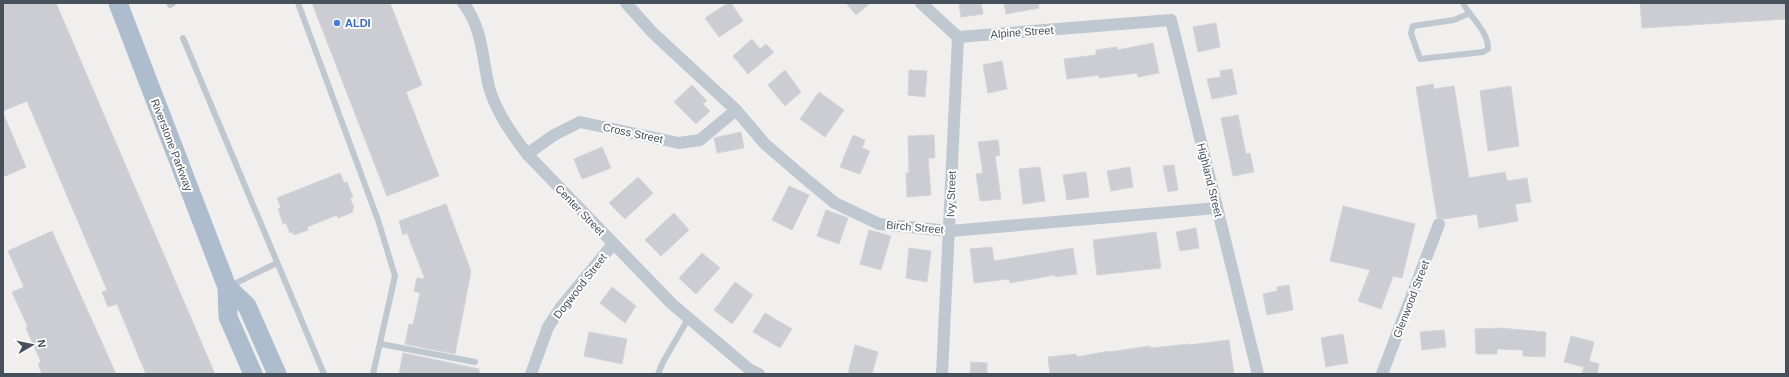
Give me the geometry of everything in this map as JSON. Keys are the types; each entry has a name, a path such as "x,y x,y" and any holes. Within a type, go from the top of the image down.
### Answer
{"main road":[{"name":"Riverstone Parkway","path":"118,3 227,287 228,317 253,374"},
{"name":"Riverstone Parkway","path":"227,287 247,306 277,374"}],"street":[{"name":"Center Street","path":"463,3 469,10 478,31 489,88 497,108 511,132 527,154 688,320 752,372"},
{"name":"Birch Street","path":"626,3 652,32 736,110 766,144 808,182 835,203 879,224 950,230 1217,208"},
{"path":"921,3 958,37"},
{"name":"Highland Street","path":"1137,23 1171,20 1258,374"},
{"name":"Alpine Street","path":"958,37 1137,23"},
{"name":"Ivy Street","path":"942,374 958,37"},
{"name":"Cross Street","path":"527,154 554,135 580,122 679,143 700,140 736,110"},
{"name":"Glenwood Street","path":"1382,374 1439,224"},
{"name":"Dogwood Street","path":"531,374 548,327 561,307 613,244"}],"lane":[{"path":"169,3 174,3"},
{"path":"298,3 378,220 395,276 381,344 373,374"},
{"path":"1463,3 1468,14 1482,31 1488,42 1488,49 1486,51 1420,59 1410,33 1413,26 1454,20 1468,14"},
{"path":"183,38 324,374"},
{"path":"227,287 277,263"},
{"path":"658,374 663,362 688,320"},
{"path":"381,344 475,362"}],"building":[{"path":"3,3 56,3 215,374 146,374 117,304 108,307 102,292 107,290 27,101 3,111"},
{"path":"312,3 390,3 422,85 406,92 439,176 387,196"},
{"path":"728,3 731,3 743,21 719,37 705,18"},
{"path":"846,3 870,3 856,15"},
{"path":"959,3 981,3 983,14 961,17"},
{"path":"1004,3 1038,3 1039,8 1006,14"},
{"path":"1640,3 1786,3 1786,19 1642,28"},
{"path":"1216,23 1220,47 1198,52 1193,27"},
{"path":"752,39 760,49 766,44 774,52 748,74 733,56"},
{"path":"1153,43 1159,73 1138,77 1137,73 1099,78 1099,75 1067,79 1064,59 1096,55 1096,50 1117,47 1117,50"},
{"path":"1002,61 1007,89 988,93 983,65"},
{"path":"1232,69 1237,94 1212,99 1207,79 1221,77 1220,71"},
{"path":"785,70 801,92 785,106 768,85"},
{"path":"909,70 927,71 925,97 908,95"},
{"path":"1433,84 1434,89 1454,86 1469,178 1505,172 1507,181 1527,178 1531,202 1515,204 1518,221 1479,228 1477,214 1445,219 1437,217 1416,87"},
{"path":"692,85 707,101 703,104 710,111 696,124 674,102"},
{"path":"1511,86 1519,146 1488,151 1480,91"},
{"path":"819,92 844,110 825,137 800,119"},
{"path":"3,113 26,167 3,177"},
{"path":"1238,115 1246,154 1250,153 1254,172 1233,176 1221,118"},
{"path":"741,132 744,148 717,153 714,138"},
{"path":"853,135 865,140 862,148 870,151 860,174 840,167"},
{"path":"934,135 935,158 928,158 931,195 907,197 906,173 909,173 908,136"},
{"path":"998,140 1000,155 995,156 1001,199 980,201 976,174 983,173 978,142"},
{"path":"602,147 611,168 582,179 574,159"},
{"path":"1174,165 1178,190 1168,192 1163,166"},
{"path":"1040,167 1045,201 1023,204 1019,169"},
{"path":"1130,167 1133,187 1111,191 1107,171"},
{"path":"1086,172 1089,197 1067,200 1063,175"},
{"path":"340,173 344,183 347,182 353,197 350,198 354,208 352,209 353,212 338,218 337,215 307,227 308,230 294,235 293,232 290,233 286,223 283,224 278,209 281,208 277,198"},
{"path":"638,177 653,193 625,219 609,203"},
{"path":"789,186 809,195 792,230 772,220"},
{"path":"446,204 471,271 455,354 405,344 409,324 413,325 420,293 414,291 417,278 425,279 407,233 403,235 399,221"},
{"path":"1343,206 1415,224 1402,278 1393,276 1381,309 1358,301 1370,270 1330,261"},
{"path":"826,210 848,218 839,244 817,236"},
{"path":"674,213 689,230 661,256 645,240"},
{"path":"1196,228 1199,248 1180,251 1176,232"},
{"path":"869,230 891,236 881,270 860,264"},
{"path":"52,231 116,374 42,374 38,364 41,362 26,328 28,327 12,292 24,287 8,251"},
{"path":"1156,232 1161,268 1097,275 1093,240"},
{"path":"992,247 994,261 1073,248 1077,274 1055,277 1055,275 1010,283 1009,279 974,283 970,249"},
{"path":"909,248 931,251 927,282 906,278"},
{"path":"702,253 720,268 696,294 679,278"},
{"path":"735,282 753,295 732,324 714,310"},
{"path":"1289,285 1293,310 1267,315 1263,294 1277,291 1277,287"},
{"path":"612,287 636,306 625,323 600,303"},
{"path":"765,313 792,329 780,348 753,332"},
{"path":"1500,328 1546,332 1545,357 1523,356 1523,350 1497,349 1497,354 1476,354 1475,329"},
{"path":"1444,330 1446,347 1422,350 1420,332"},
{"path":"589,332 627,339 622,364 584,356"},
{"path":"1343,334 1348,363 1326,367 1321,338"},
{"path":"1571,336 1594,342 1589,361 1599,364 1597,374 1582,374 1584,367 1564,362"},
{"path":"1229,340 1234,374 1050,374 1048,357 1076,354 1077,357 1150,346 1151,348"},
{"path":"855,345 878,352 872,374 848,374"},
{"path":"403,353 479,369 479,374 399,374"},
{"path":"971,362 987,363 987,374 970,374"}],"place":[{"name":"ALDI","path":"337,23"}]}
